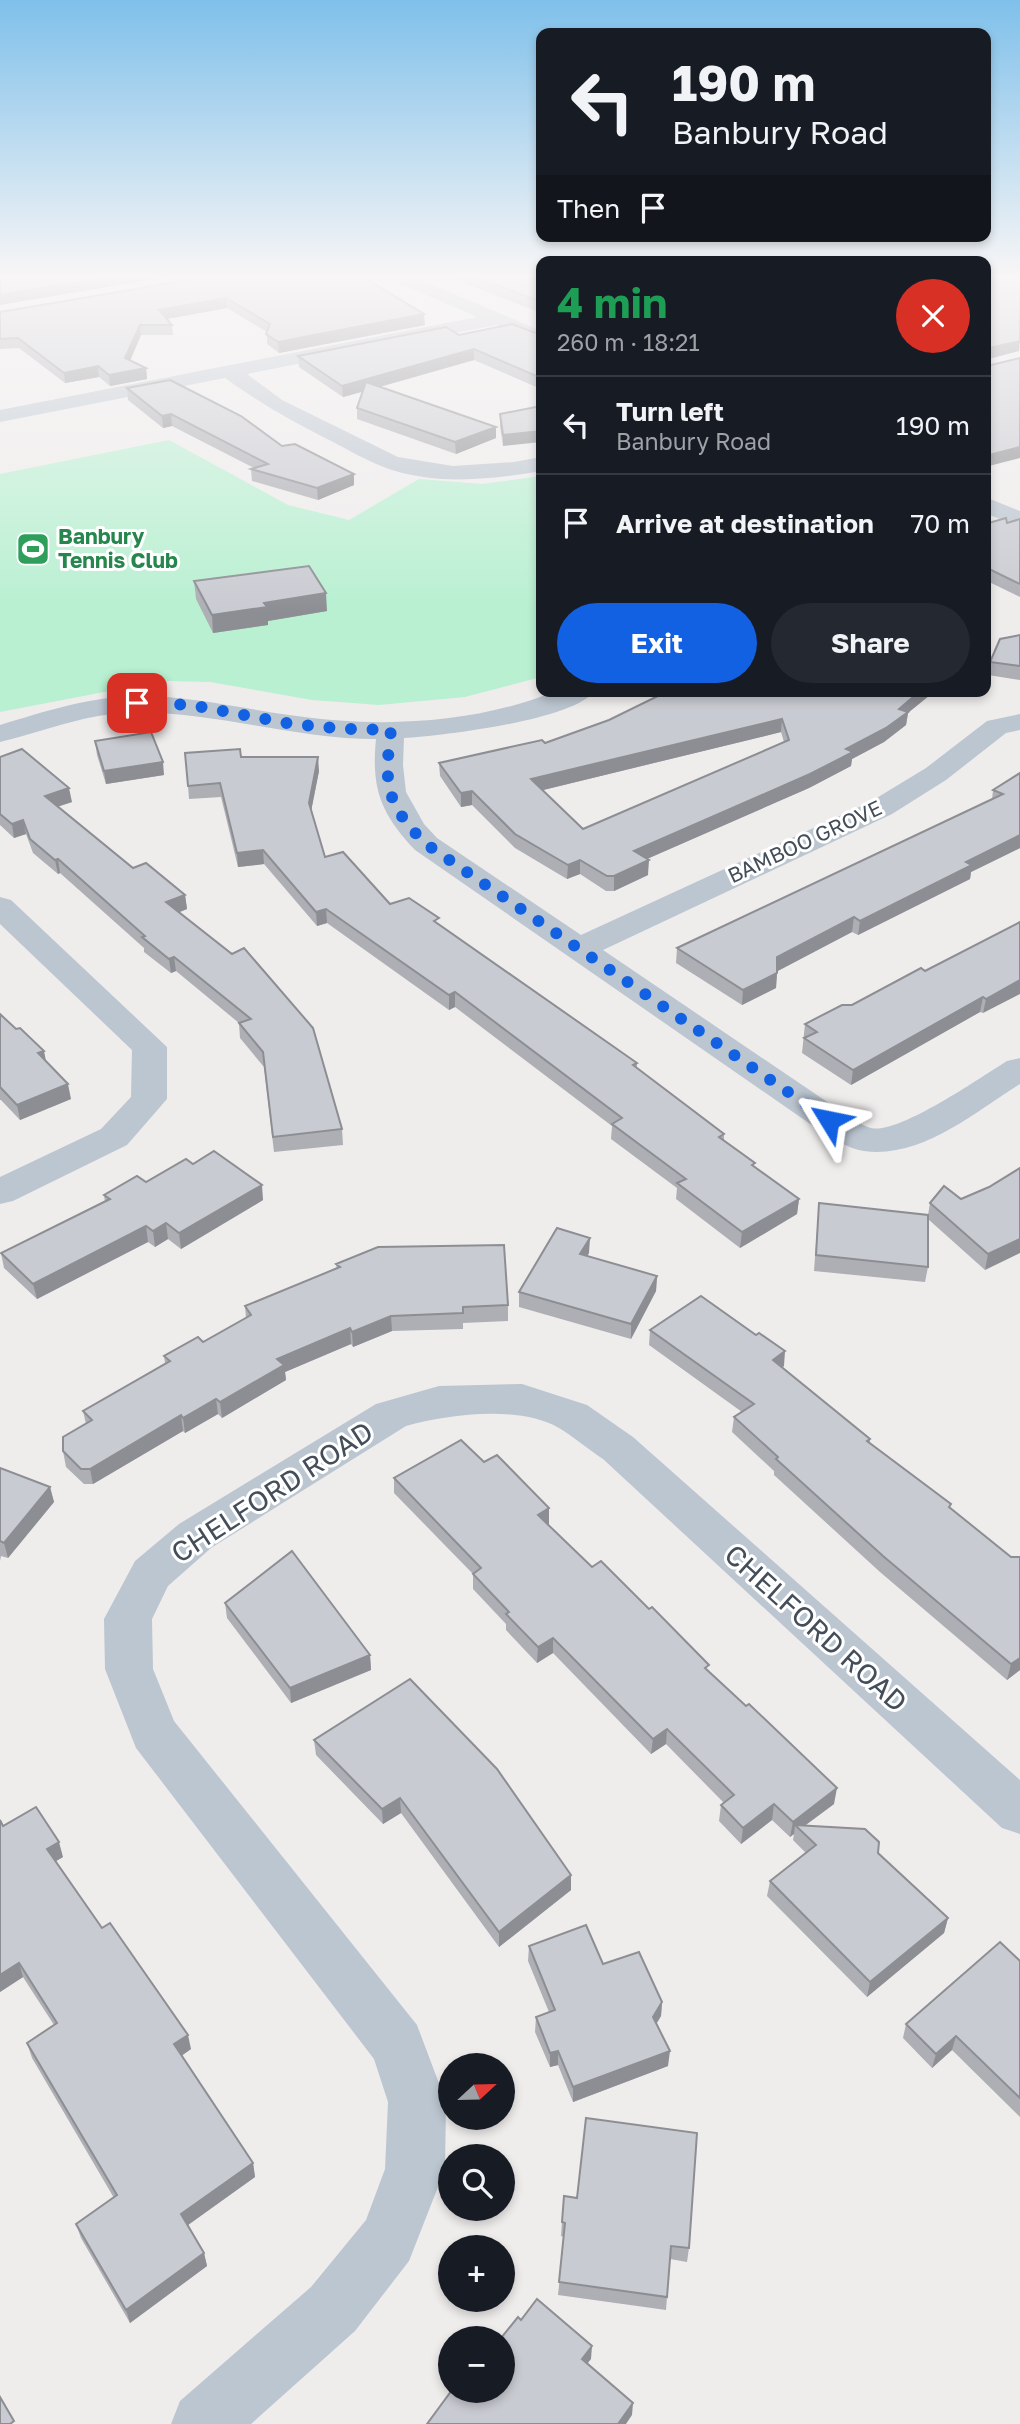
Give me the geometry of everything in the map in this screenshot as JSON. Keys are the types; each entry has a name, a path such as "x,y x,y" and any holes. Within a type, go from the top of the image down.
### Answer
{"street":[{"path":"0,416 151,387"},
{"path":"251,387 275,404 390,462 453,473 536,465"},
{"path":"991,500 1020,492"},
{"path":"991,505 1020,520"},
{"path":"0,734 72,713 137,703 191,705 292,724 346,729 430,728 485,720 566,697"},
{"name":"BAMBOO GROVE","path":"580,948 881,808 936,774 996,727 1020,722"},
{"path":"391,730 387,781 393,802 405,823 426,844 829,1120 865,1140 897,1139 924,1127 1020,1069"},
{"path":"0,907 150,1047 149,1099 114,1137 0,1192"},
{"name":"CHELFORD ROAD","path":"203,2424 334,2309 388,2240 415,2169 417,2102 397,2044 154,1733 129,1669 128,1619 150,1574 195,1536 391,1415 439,1401 522,1399 572,1416 618,1448 1020,1812"}],"green space":[{"path":"169,440 288,505 349,520 419,479 482,484 536,477 536,678 465,697 379,705 312,700 210,682 129,680 124,681 125,688 0,712 0,474"}],"building":[{"path":"184,387 241,416 282,446 295,444 354,474 317,488 251,469 268,464 171,414 162,416 127,388"},
{"path":"364,387 381,387 496,427 455,442 357,408"},
{"path":"991,387 1020,387 1020,447 991,454"},
{"path":"536,407 536,432 503,435 500,414"},
{"path":"1006,518 1007,523 1020,519 1020,584 991,570 991,522"},
{"path":"309,566 326,593 264,603 267,607 212,615 194,581"},
{"path":"1020,635 1020,666 991,662 1000,639"},
{"path":"656,697 913,697 899,709 908,712 886,728 846,749 853,752 810,774 634,851 649,860 614,876 607,876 580,860 568,865 515,834 472,791 461,793 439,763 542,740 545,743 609,720","holes":["782,719 789,740 583,829 531,779"]},
{"path":"151,732 163,762 104,771 95,741"},
{"path":"22,749 69,788 45,796 133,868 146,863 185,895 166,902 232,954 244,948 313,1028 342,1129 273,1137 263,1052 239,1023 251,1019 174,957 169,959 142,937 145,936 58,859 55,860 30,839 23,820 12,824 0,814 0,757"},
{"path":"240,749 241,757 318,757 309,803 325,857 343,852 390,904 409,898 439,918 434,921 637,1063 633,1065 724,1134 719,1137 799,1199 742,1232 677,1183 686,1179 612,1124 622,1118 455,992 449,995 326,909 316,912 263,850 237,853 220,783 188,786 185,753"},
{"path":"1020,773 1020,835 966,862 972,865 860,921 854,917 777,957 777,973 743,990 677,948 1003,794 993,790"},
{"path":"1020,922 1020,980 986,999 983,997 853,1070 804,1038 817,1032 805,1024 842,1005 852,1005 921,968 925,971"},
{"path":"0,1014 16,1029 20,1028 44,1051 38,1053 68,1084 17,1105 0,1087"},
{"path":"214,1151 262,1185 179,1233 166,1223 153,1231 146,1226 33,1284 1,1253 110,1199 104,1195 137,1176 146,1182 186,1159 193,1164"},
{"path":"1020,1168 1020,1239 988,1254 930,1203 944,1186 961,1199 989,1187"},
{"path":"819,1203 928,1215 928,1267 816,1255"},
{"path":"557,1228 590,1238 580,1254 657,1276 631,1324 519,1292"},
{"path":"504,1245 508,1305 463,1307 463,1313 391,1316 352,1332 350,1328 277,1359 284,1365 220,1402 216,1399 183,1418 181,1415 90,1469 81,1469 63,1451 63,1437 92,1420 83,1411 170,1361 164,1356 198,1337 203,1342 251,1315 245,1306 340,1267 336,1264 378,1247"},
{"path":"701,1296 756,1335 759,1333 785,1351 773,1360 870,1439 867,1441 951,1504 949,1507 1011,1557 1020,1557 1020,1658 1011,1664 883,1556 734,1417 754,1404 650,1330"},
{"path":"461,1440 484,1462 497,1455 549,1508 538,1515 592,1567 601,1561 649,1609 652,1607 709,1665 705,1668 746,1706 749,1704 837,1788 793,1822 774,1804 743,1828 721,1805 734,1795 667,1729 653,1739 553,1638 538,1647 473,1574 481,1568 394,1478"},
{"path":"0,1468 50,1487 4,1543 0,1541"},
{"path":"292,1551 370,1655 290,1688 225,1603"},
{"path":"410,1679 497,1769 571,1875 499,1932 400,1798 382,1809 314,1740"},
{"path":"36,1807 59,1842 47,1849 102,1928 110,1923 188,2035 174,2044 253,2163 181,2214 204,2253 126,2310 76,2224 117,2195 27,2043 57,2023 19,1963 0,1975 0,1820 3,1826"},
{"path":"795,1825 865,1829 879,1842 878,1853 948,1918 870,1982 770,1881 816,1845"},
{"path":"586,1925 603,1964 639,1952 662,2002 653,2017 670,2051 573,2087 558,2051 550,2053 536,2017 555,2010 529,1946"},
{"path":"1000,1942 1020,1961 1020,2098 956,2036 936,2054 906,2024"},
{"path":"586,2118 697,2133 689,2248 671,2246 667,2297 559,2282 565,2223 562,2222 564,2196 577,2198"},
{"path":"537,2299 592,2346 582,2359 633,2403 618,2424 427,2424 442,2403 515,2403 515,2326 511,2326 518,2317 521,2320"},
{"path":"0,2397 14,2421 10,2424 0,2424"}],"place":[{"name":"Banbury Tennis Club","path":"33,549"}],"route":[{"path":"137,703 191,705 292,724 391,730 387,781 393,802 405,823 426,844 829,1120"}]}
